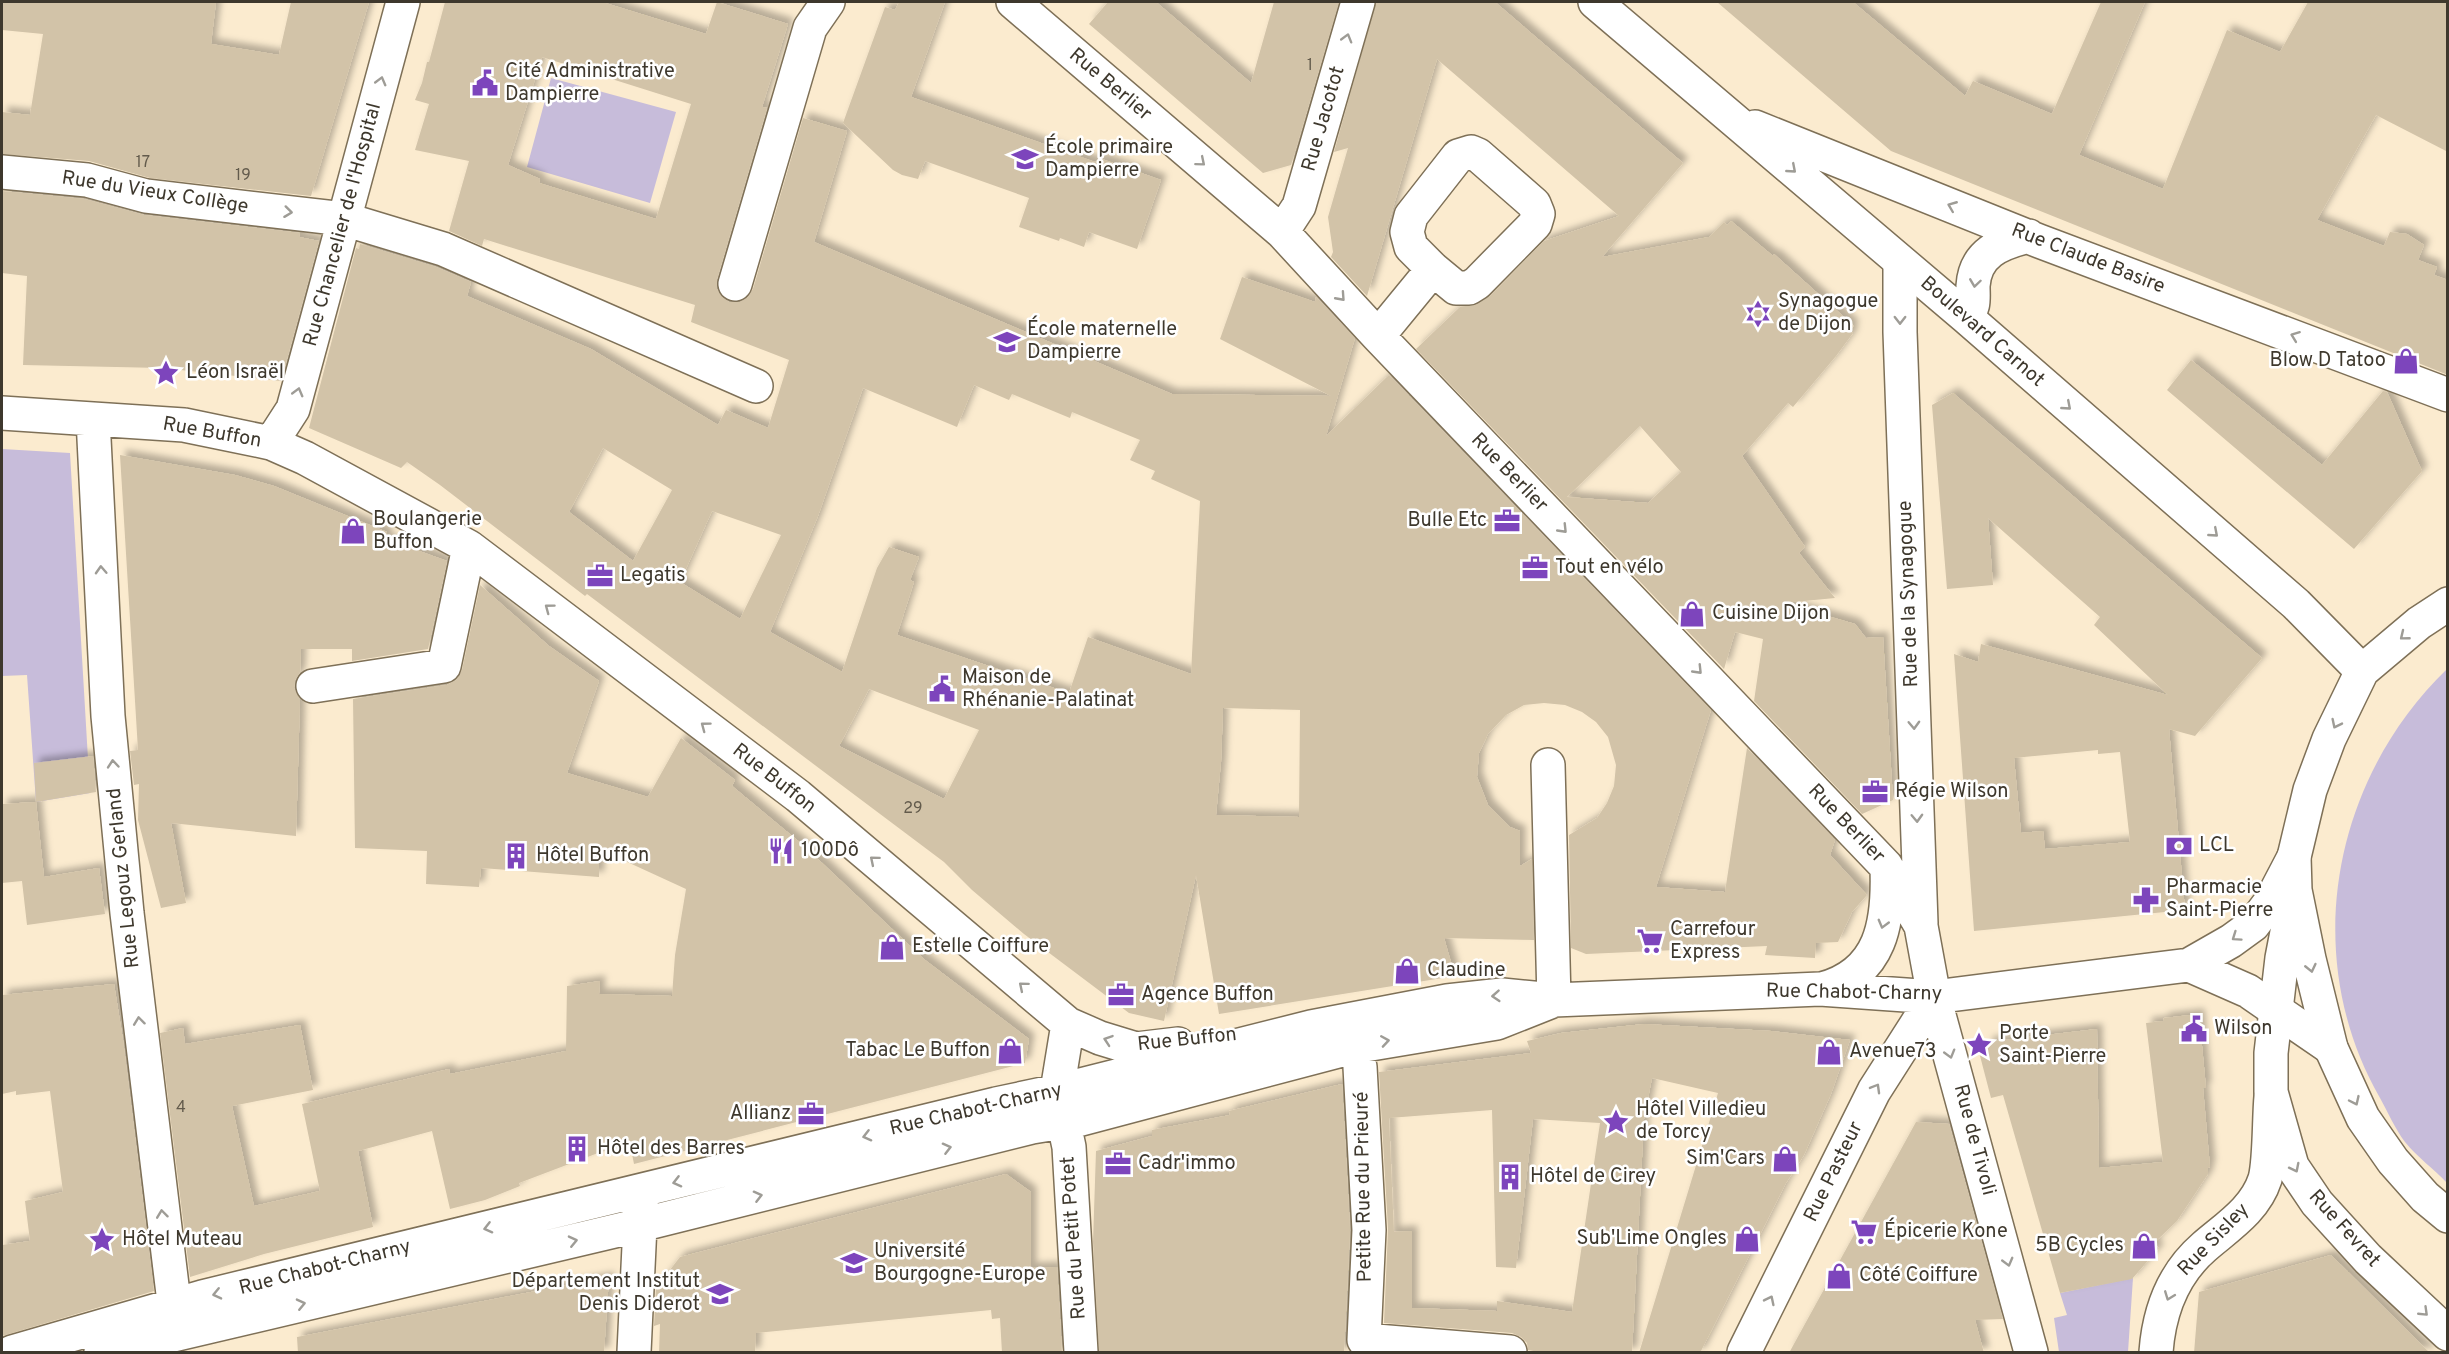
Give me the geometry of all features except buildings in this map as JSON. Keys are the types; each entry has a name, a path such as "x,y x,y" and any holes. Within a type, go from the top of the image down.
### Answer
{"street":[{"name":"Rue Chancelier de l'Hospital","path":"271,443 293,409 403,2"},
{"path":"735,284 810,28 828,2"},
{"name":"Rue Berlier","path":"1012,2 1282,232 1378,336 1887,866 1921,926 1934,998"},
{"name":"Rue Jacotot","path":"1282,232 1299,206 1358,2"},
{"name":"Boulevard Carnot","path":"1595,2 1966,317 2296,604 2362,671"},
{"name":"Rue Claude Basire","path":"1731,117 2029,236 2448,394"},
{"name":"Rue du Vieux Collège","path":"2,172 87,180 146,196 344,219 443,249 756,386"},
{"path":"1966,317 1974,308 1973,284 1978,267 1989,252 2005,242 2029,236"},
{"name":"Rue de la Synagogue","path":"1900,262 1921,926"},
{"path":"1378,336 1433,269"},
{"name":"Rue Buffon","path":"2,412 184,425 271,443 305,458 470,548 798,796 1068,1024 1100,1038 1136,1049 1311,1027"},
{"name":"Rue Legouz Gerland","path":"93,419 109,728 127,913 176,1320"},
{"path":"313,686 444,666 470,548"},
{"path":"2448,604 2419,623 2362,671 2329,739 2310,790 2294,857 2295,890 2331,1048 2363,1118 2392,1161 2425,1197 2448,1216"},
{"path":"1548,765 1554,1000"},
{"name":"Rue Chabot-Charny","path":"12,1353 176,1320 641,1191 1311,1027 1447,1001 1502,995 1554,1000 1820,989 1934,998 2189,965 2231,941 2253,925 2271,901 2294,857"},
{"path":"1820,989 1842,983 1857,972 1875,950 1884,926 1888,901 1887,866"},
{"name":"Rue Fevret","path":"2295,890 2274,1011 2271,1053 2271,1092 2292,1166 2317,1203 2368,1259 2448,1334"},
{"path":"2189,965 2248,991 2331,1048"},
{"name":"Rue Pasteur","path":"1744,1353 1874,1091 1934,998"},
{"name":"Rue de Tivoli","path":"1934,998 2031,1353"},
{"name":"Rue Chabot-Charny","path":"101,1353 176,1320 227,1321 640,1225 1032,1127 1064,1123 1357,1057 1497,1023 1554,1000"},
{"path":"1064,1123 1057,1091 1068,1024"},
{"name":"Rue Chabot-Charny","path":"1064,1123 1091,1102 1161,1082 1261,1060 1291,1047 1311,1027"},
{"name":"Petite Rue du Prieuré","path":"1357,1057 1364,1230 1359,1345 1457,1353"},
{"name":"Petite Rue du Prieuré","path":"1357,1057 1369,1230 1364,1340 1510,1353"},
{"name":"Rue Sisley","path":"2156,1353 2161,1319 2178,1276 2194,1256 2238,1220 2265,1178 2271,1092"},
{"name":"Rue du Petit Potet","path":"1064,1123 1069,1147 1081,1353"},
{"path":"634,1353 641,1191"}],"shaded area":[{"path":"551,78 676,112 650,203 527,167"},
{"path":"2,449 70,453 90,793 36,802 27,675 2,676"},
{"path":"2447,669 2447,1183 2401,1137 2355,1044 2340,987 2335,930 2340,872 2354,816 2377,763 2408,714"},
{"path":"2133,1278 2128,1352 2059,1352 2054,1318 2067,1315 2060,1293"}],"place":[{"name":"Cité Administrative Dampierre","path":"485,83"},
{"name":"École primaire Dampierre","path":"1025,159"},
{"name":"Synagogue de Dijon","path":"1758,314"},
{"name":"École maternelle Dampierre","path":"1007,342"},
{"name":"Blow D Tatoo","path":"2406,361"},
{"name":"Léon Israël","path":"166,373"},
{"name":"Bulle Etc","path":"1507,521"},
{"name":"Boulangerie Buffon","path":"353,531"},
{"name":"Tout en vélo","path":"1535,568"},
{"name":"Legatis","path":"600,576"},
{"name":"Cuisine Dijon","path":"1692,614"},
{"name":"Maison de Rhénanie-Palatinat","path":"942,689"},
{"name":"Régie Wilson","path":"1875,792"},
{"name":"LCL","path":"2179,846"},
{"name":"100Dô","path":"781,851"},
{"name":"Hôtel Buffon","path":"516,856"},
{"name":"Pharmacie Saint-Pierre","path":"2146,900"},
{"name":"Carrefour Express","path":"1650,941"},
{"name":"Estelle Coiffure","path":"892,947"},
{"name":"Claudine","path":"1407,971"},
{"name":"Agence Buffon","path":"1121,995"},
{"name":"Wilson","path":"2194,1029"},
{"name":"Porte Saint-Pierre","path":"1979,1045"},
{"name":"Tabac Le Buffon","path":"1010,1051"},
{"name":"Avenue73","path":"1829,1052"},
{"name":"Allianz","path":"811,1114"},
{"name":"Hôtel Villedieu de Torcy","path":"1616,1122"},
{"name":"Hôtel des Barres","path":"577,1149"},
{"name":"Sim'Cars","path":"1785,1159"},
{"name":"Cadr'immo","path":"1118,1164"},
{"name":"Hôtel de Cirey","path":"1510,1177"},
{"name":"Épicerie Kone","path":"1864,1232"},
{"name":"Sub'Lime Ongles","path":"1747,1239"},
{"name":"Hôtel Muteau","path":"102,1240"},
{"name":"5B Cycles","path":"2144,1246"},
{"name":"Université Bourgogne-Europe","path":"854,1263"},
{"name":"Côté Coiffure","path":"1839,1276"},
{"name":"Département Institut Denis Diderot","path":"720,1294"}]}
